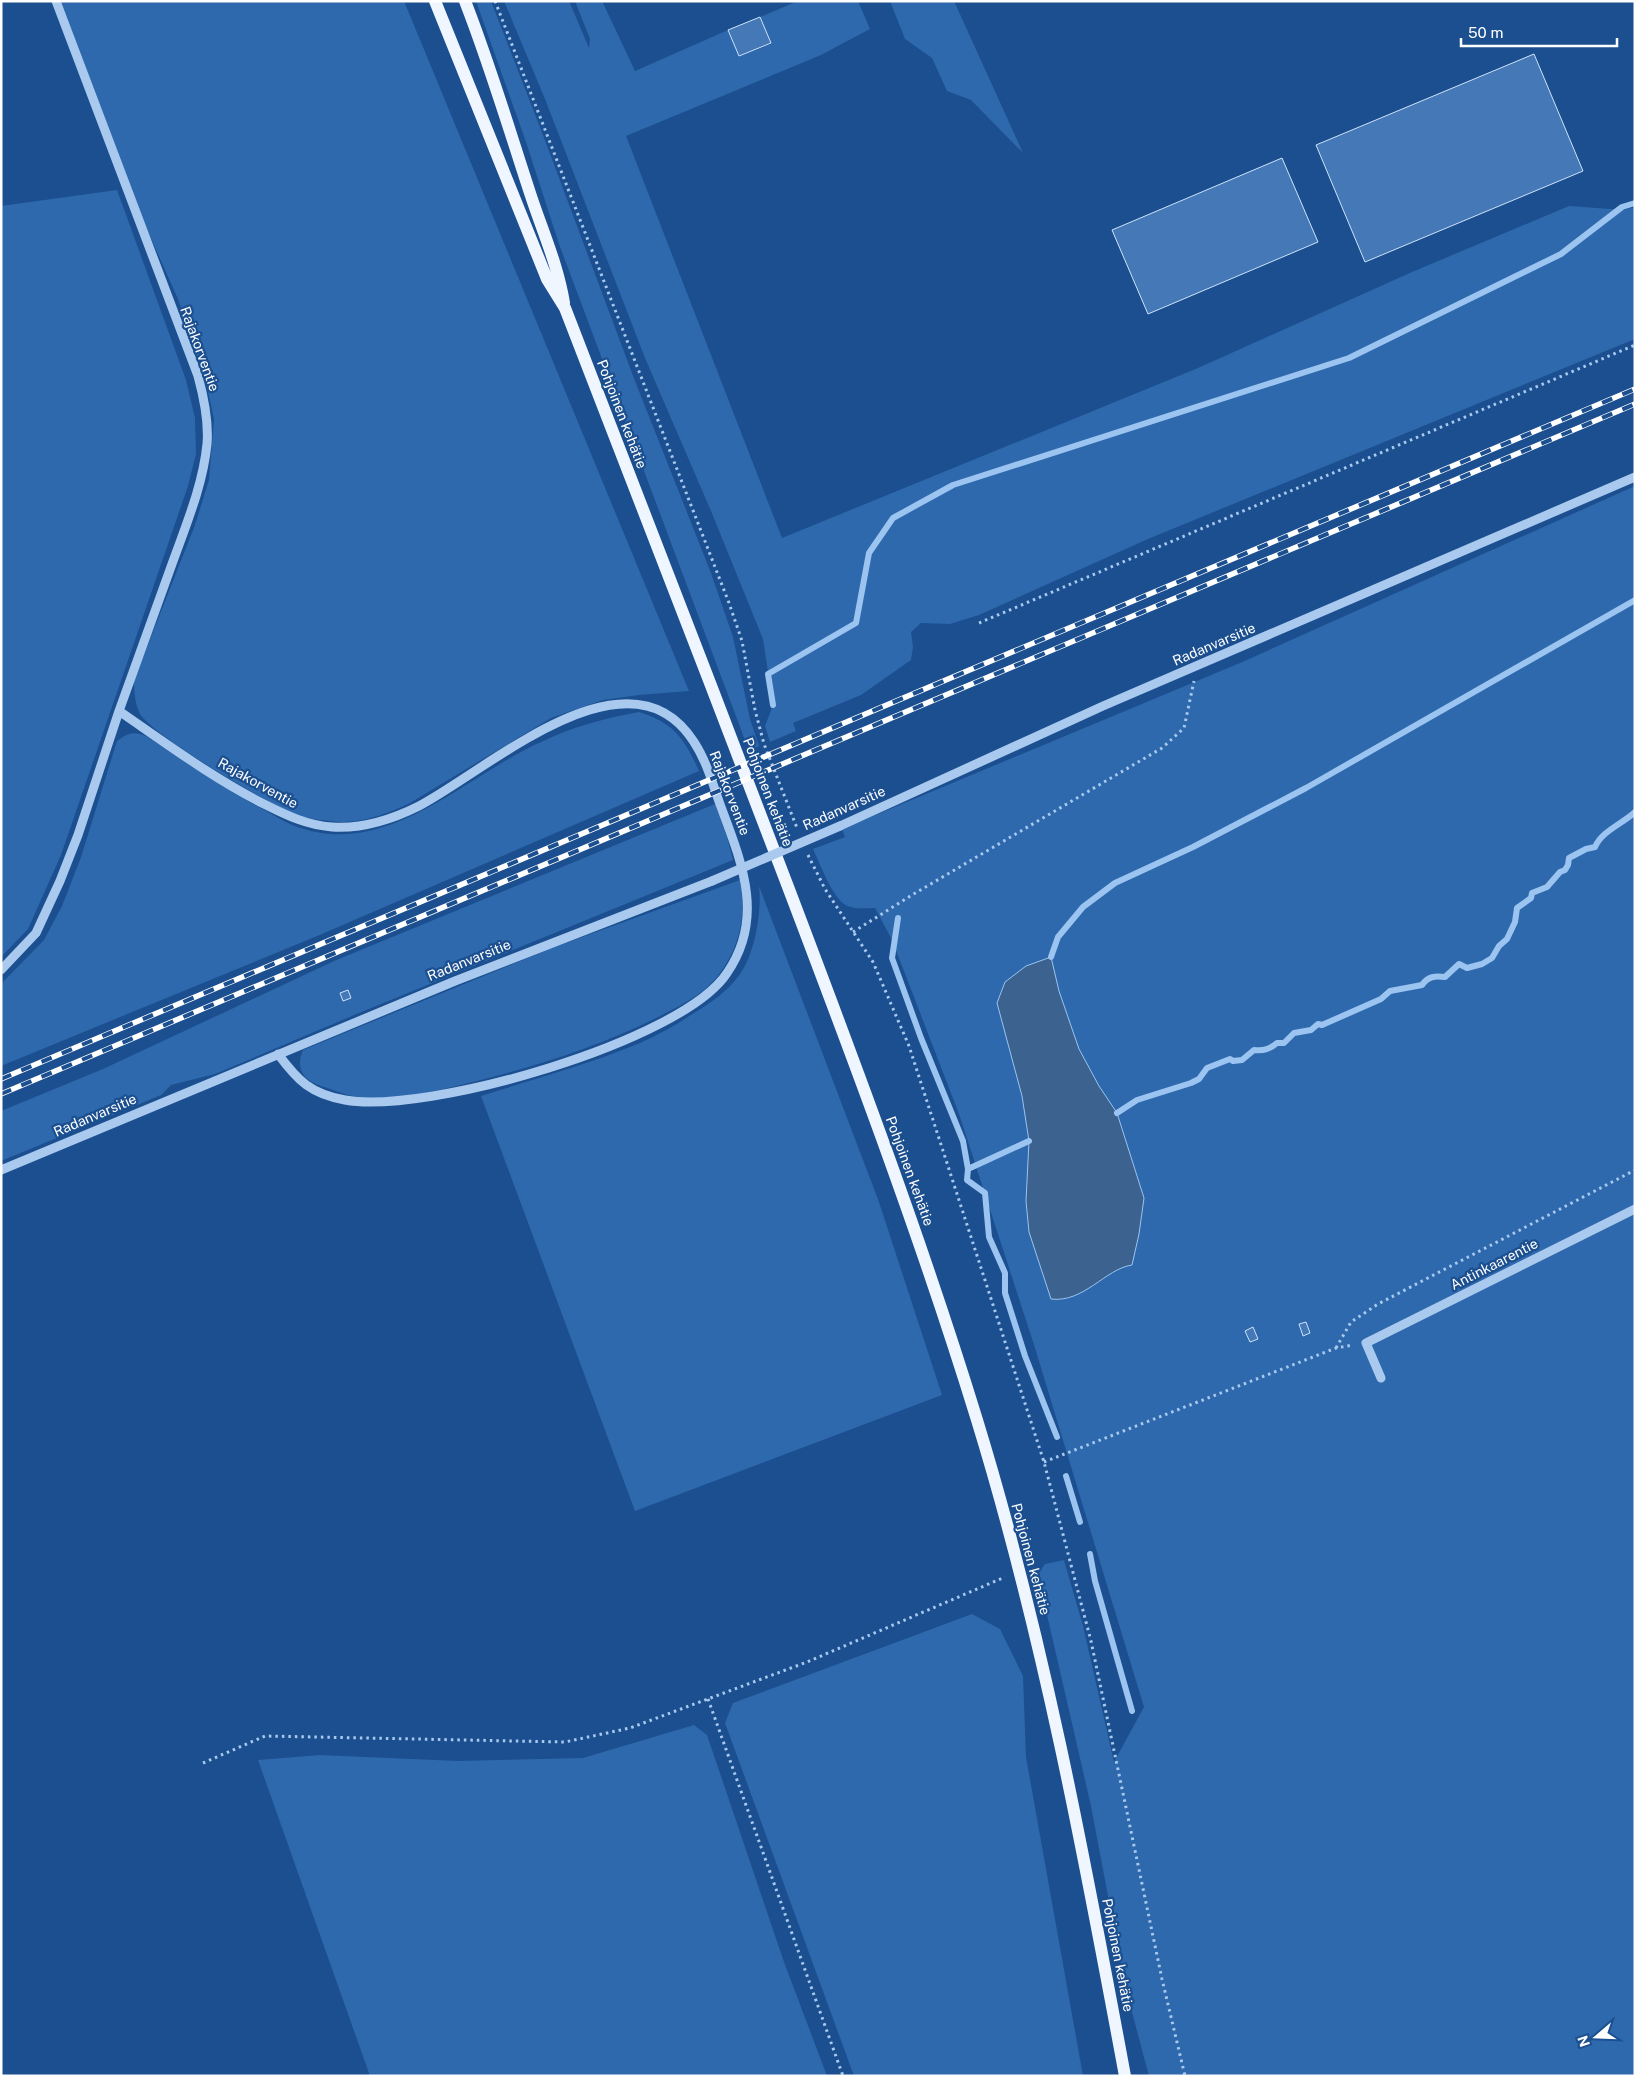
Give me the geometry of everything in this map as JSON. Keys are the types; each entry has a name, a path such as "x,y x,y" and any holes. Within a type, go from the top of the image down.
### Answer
{"main road":[{"name":"Pohjoinen kehätie","path":"435,1 547,280 565,308"},
{"name":"Pohjoinen kehätie","path":"465,1 497,89 530,194 559,275 565,308 724,718 931,1274 975,1414 1019,1570 1053,1710 1085,1859 1126,2076"}],"street":[{"name":"Rajakorventie","path":"1,970 36,933 60,881 78,835 119,711 193,507 207,443 204,400 198,376 56,1"},
{"name":"Radanvarsitie","path":"1,1170 446,984 712,881 840,826 1103,706 1635,477"},
{"name":"Rajakorventie","path":"119,711 232,788 298,821 332,827 362,826 418,806 525,739 553,724 584,711 615,705 640,703 668,715 686,732 695,744 707,768 741,864 748,890 748,917 742,944 727,974 717,987 695,1004 667,1021 588,1054 525,1075 431,1098 386,1102 354,1101 319,1093 296,1078 278,1054"},
{"name":"Antinkaarentie","path":"1366,1343 1635,1209"},
{"path":"1366,1343 1381,1378"}],"path":[{"path":"495,1 729,603 742,641 755,710 764,744 799,832"},
{"path":"980,623 1635,345"},
{"path":"853,932 920,890 1162,748 1184,728 1197,666"},
{"path":"806,852 825,889 872,962 909,1046 1044,1462 1092,1641 1162,1978 1185,2076"},
{"path":"1336,1348 1351,1322 1378,1304 1635,1170"},
{"path":"1044,1462 1336,1348 1366,1343"},
{"path":"203,1764 265,1736 565,1742 630,1728 807,1662 1019,1570"},
{"path":"708,1699 843,2076"}],"shaded area":[{"path":"61,1 404,1 689,691 603,700 551,718 410,803 381,815 351,822 303,817 268,801 191,755 150,725 140,714 137,706 134,680 195,525 209,480 214,419 206,382 178,299 145,225"},
{"path":"476,1 491,1 635,381 711,573 733,637 750,719 759,746 749,751 559,244 526,142"},
{"path":"504,1 569,1 589,48 590,39 575,1 602,1 635,71 728,30 739,56 771,44 760,17 798,1 858,1 870,29 821,55 626,136 782,538 1198,368 1412,272 1569,206 1624,210 1635,207 1635,339 1148,539 979,615 950,624 921,623 911,632 913,647 911,660 861,695 793,723 796,731 770,742 765,726 773,705 763,639 711,511 645,358 545,99"},
{"path":"890,1 954,1 1023,153 971,100 947,91 932,58 905,39"},
{"path":"117,190 186,380 195,418 196,454 188,486 61,855 28,929 1,957 1,206"},
{"path":"1635,486 1635,2076 1149,2076 1125,1986 1091,1806 1042,1593 1039,1572 1045,1564 1064,1560 1083,1626 1114,1762 1144,1707 1035,1348 959,1114 892,940 875,908 851,907 839,899 826,878 813,849 845,837 842,829 1240,663"},
{"path":"639,712 661,721 676,733 688,749 699,771 322,934 1,1066 1,984 44,940 62,906 81,857 117,741 124,736 134,733 146,736 221,785 285,822 329,834 361,832 393,824 424,810 512,757 541,742 589,724"},
{"path":"715,804 733,860 215,1074 171,1085 161,1095 1,1161 1,1111 103,1069 334,961"},
{"path":"740,880 742,917 737,940 727,962 715,980 686,1002 617,1036 501,1075 450,1088 389,1098 361,1098 341,1093 309,1080 300,1068 303,1050 552,948"},
{"path":"759,886 879,1202 942,1395 635,1511 481,1096 621,1051 668,1029 713,1001 740,974 750,955 758,919"},
{"path":"1051,957 1059,991 1079,1049 1099,1086 1117,1113 1144,1198 1132,1265 1122,1268 1074,1296 1063,1299 1051,1299 1029,1232 1026,1201 1029,1141 1022,1096 997,1003 1005,982 1026,966"},
{"path":"972,1614 1000,1629 1023,1676 1026,1757 1083,2076 854,2076 725,1723 733,1703"},
{"path":"694,1725 707,1735 784,1962 827,2076 370,2076 258,1760 320,1755 458,1761 583,1758"}],"building":[{"path":"760,17 771,43 739,56 728,30"},
{"path":"1534,54 1583,171 1365,262 1316,145"},
{"path":"1282,158 1318,242 1148,314 1112,230"},
{"path":"348,990 351,998 343,1001 340,993"},
{"path":"1306,1322 1310,1333 1303,1336 1299,1324"},
{"path":"1253,1327 1258,1339 1250,1342 1245,1331"}],"waterway":[{"path":"773,705 768,674 856,623 869,553 893,518 953,485 1349,358 1561,254 1622,207 1635,203"},
{"path":"1051,957 1058,937 1083,907 1115,883 1193,847 1306,788 1635,600"},
{"path":"1117,1113 1137,1100 1191,1083 1199,1079 1207,1068 1230,1059 1233,1061 1242,1060 1254,1050 1264,1050 1277,1043 1284,1043 1294,1033 1311,1030 1318,1024 1322,1025 1381,999 1390,991 1422,985 1432,977 1445,977 1459,964 1467,968 1482,964 1492,958 1499,946 1507,939 1515,922 1517,908 1531,898 1532,893 1547,887 1560,872 1565,870 1569,858 1586,849 1595,847 1602,836 1635,812"},
{"path":"898,918 892,958 921,1038 963,1141 968,1169 1029,1141"},
{"path":"968,1169 967,1180 985,1193 989,1237 1005,1273 1005,1293 1025,1356 1057,1437"},
{"path":"1066,1476 1080,1522"},
{"path":"1090,1554 1095,1581 1132,1711"}],"railway":[{"path":"1,1079 1635,389"},
{"path":"1,1094 1635,404"}]}
